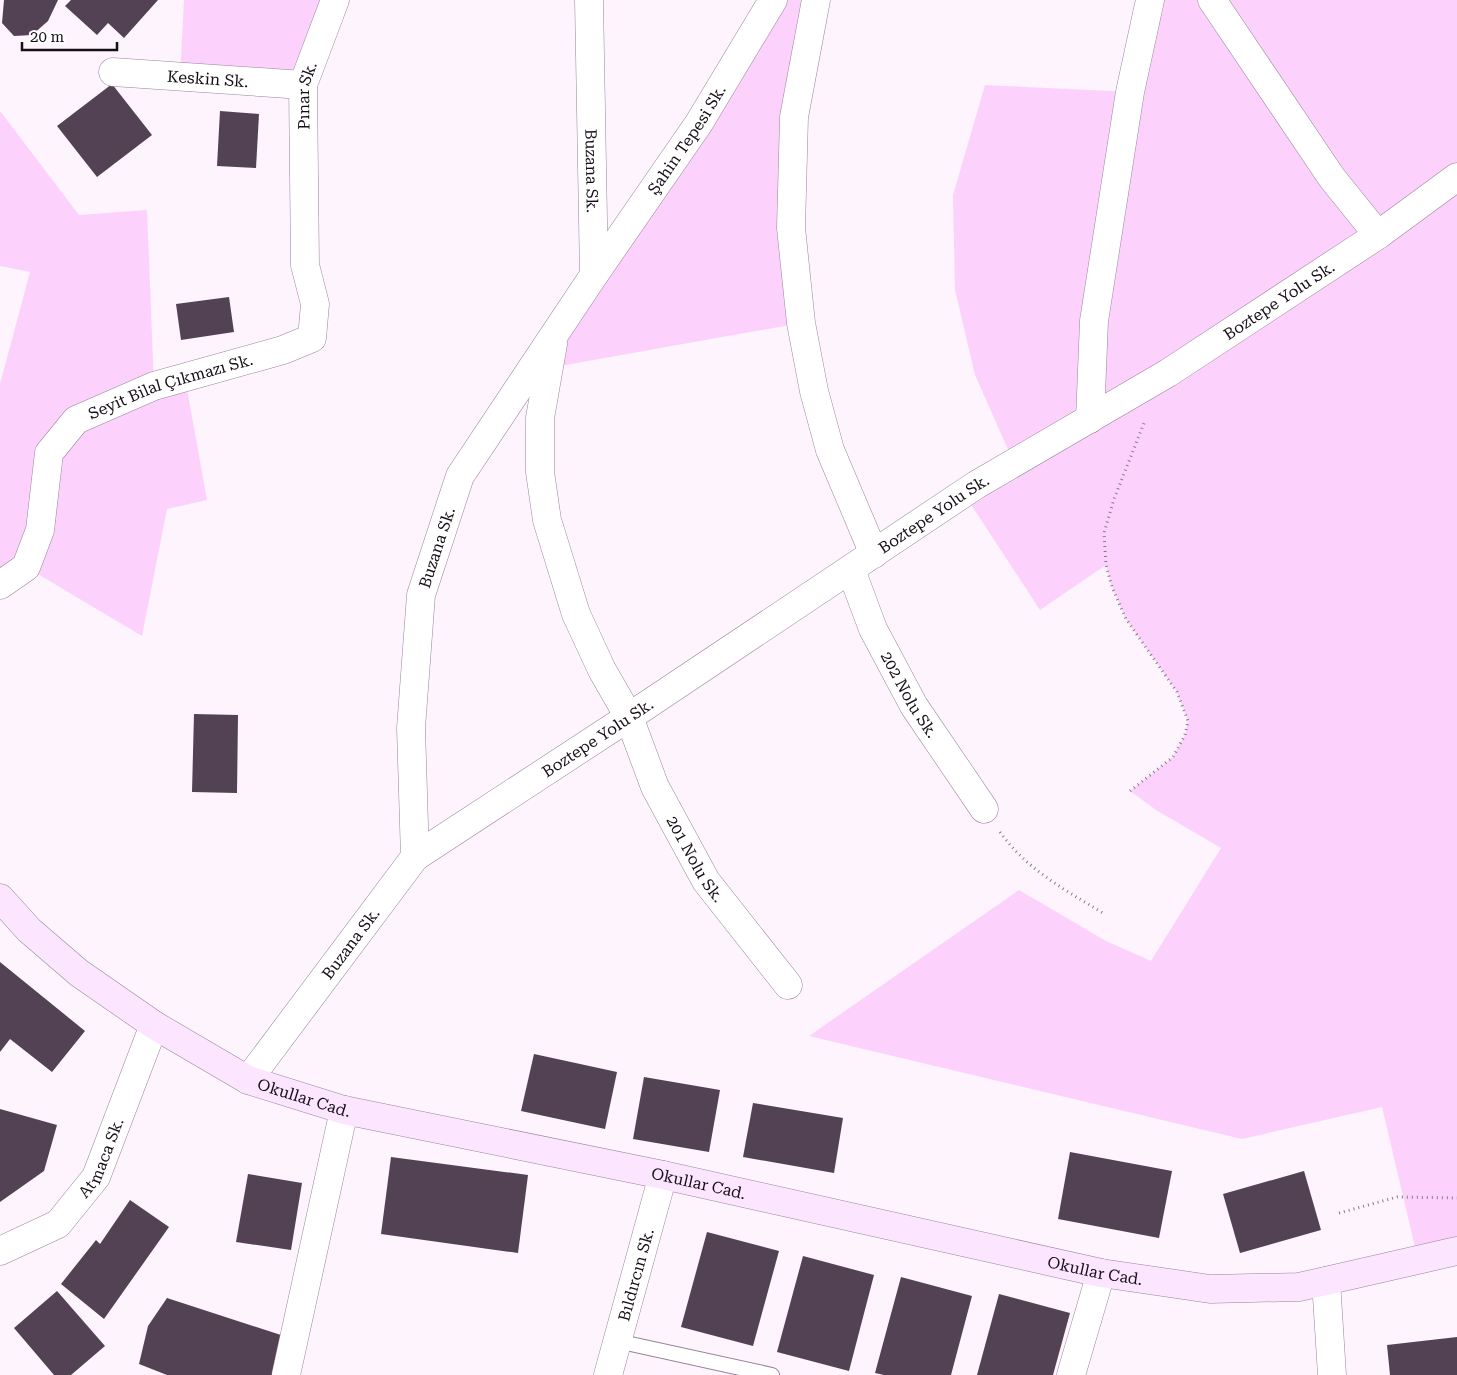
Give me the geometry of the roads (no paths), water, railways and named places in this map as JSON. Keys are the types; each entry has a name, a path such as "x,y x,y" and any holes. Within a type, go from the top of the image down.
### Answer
{"main road":[{"name":"Okullar Cad.","path":"0,898 29,930 79,973 154,1025 248,1080 344,1110 663,1175 1101,1273 1210,1289 1299,1287 1457,1251"}],"street":[{"name":"Pınar Sk.","path":"305,195 303,86 335,0"},
{"name":"Buzana Sk.","path":"248,1080 415,857 411,728 421,595 460,476 594,275 589,0"},
{"name":"Şahin Tepesi Sk.","path":"594,275 700,123 773,0"},
{"path":"816,0 794,117 792,238 801,323 814,391 830,450 874,554"},
{"path":"1090,419 1094,321 1130,92 1150,0"},
{"path":"1212,0 1332,178 1378,235"},
{"name":"Keskin Sk.","path":"113,72 303,86"},
{"name":"Boztepe Yolu Sk.","path":"415,857 630,717 976,485 1168,373 1378,235 1457,177"},
{"name":"Seyit Bilal Çıkmazı Sk.","path":"0,585 26,567 40,530 49,453 76,420 154,386 284,350 312,338 315,304 305,265 305,195"},
{"name":"201 Nolu Sk.","path":"554,334 540,418 540,472 547,520 576,614 602,670 630,717 655,787 706,881 788,985"},
{"name":"202 Nolu Sk.","path":"851,570 873,629 914,706 984,809"},
{"name":"Atmaca Sk.","path":"0,1251 58,1224 96,1177 154,1025"},
{"path":"286,1375 344,1110"},
{"name":"Bıldırcın Sk.","path":"608,1375 663,1175"},
{"path":"1072,1375 1101,1273"},
{"path":"1326,1281 1332,1375"}],"lane":[{"path":"617,1341 772,1375"}]}
